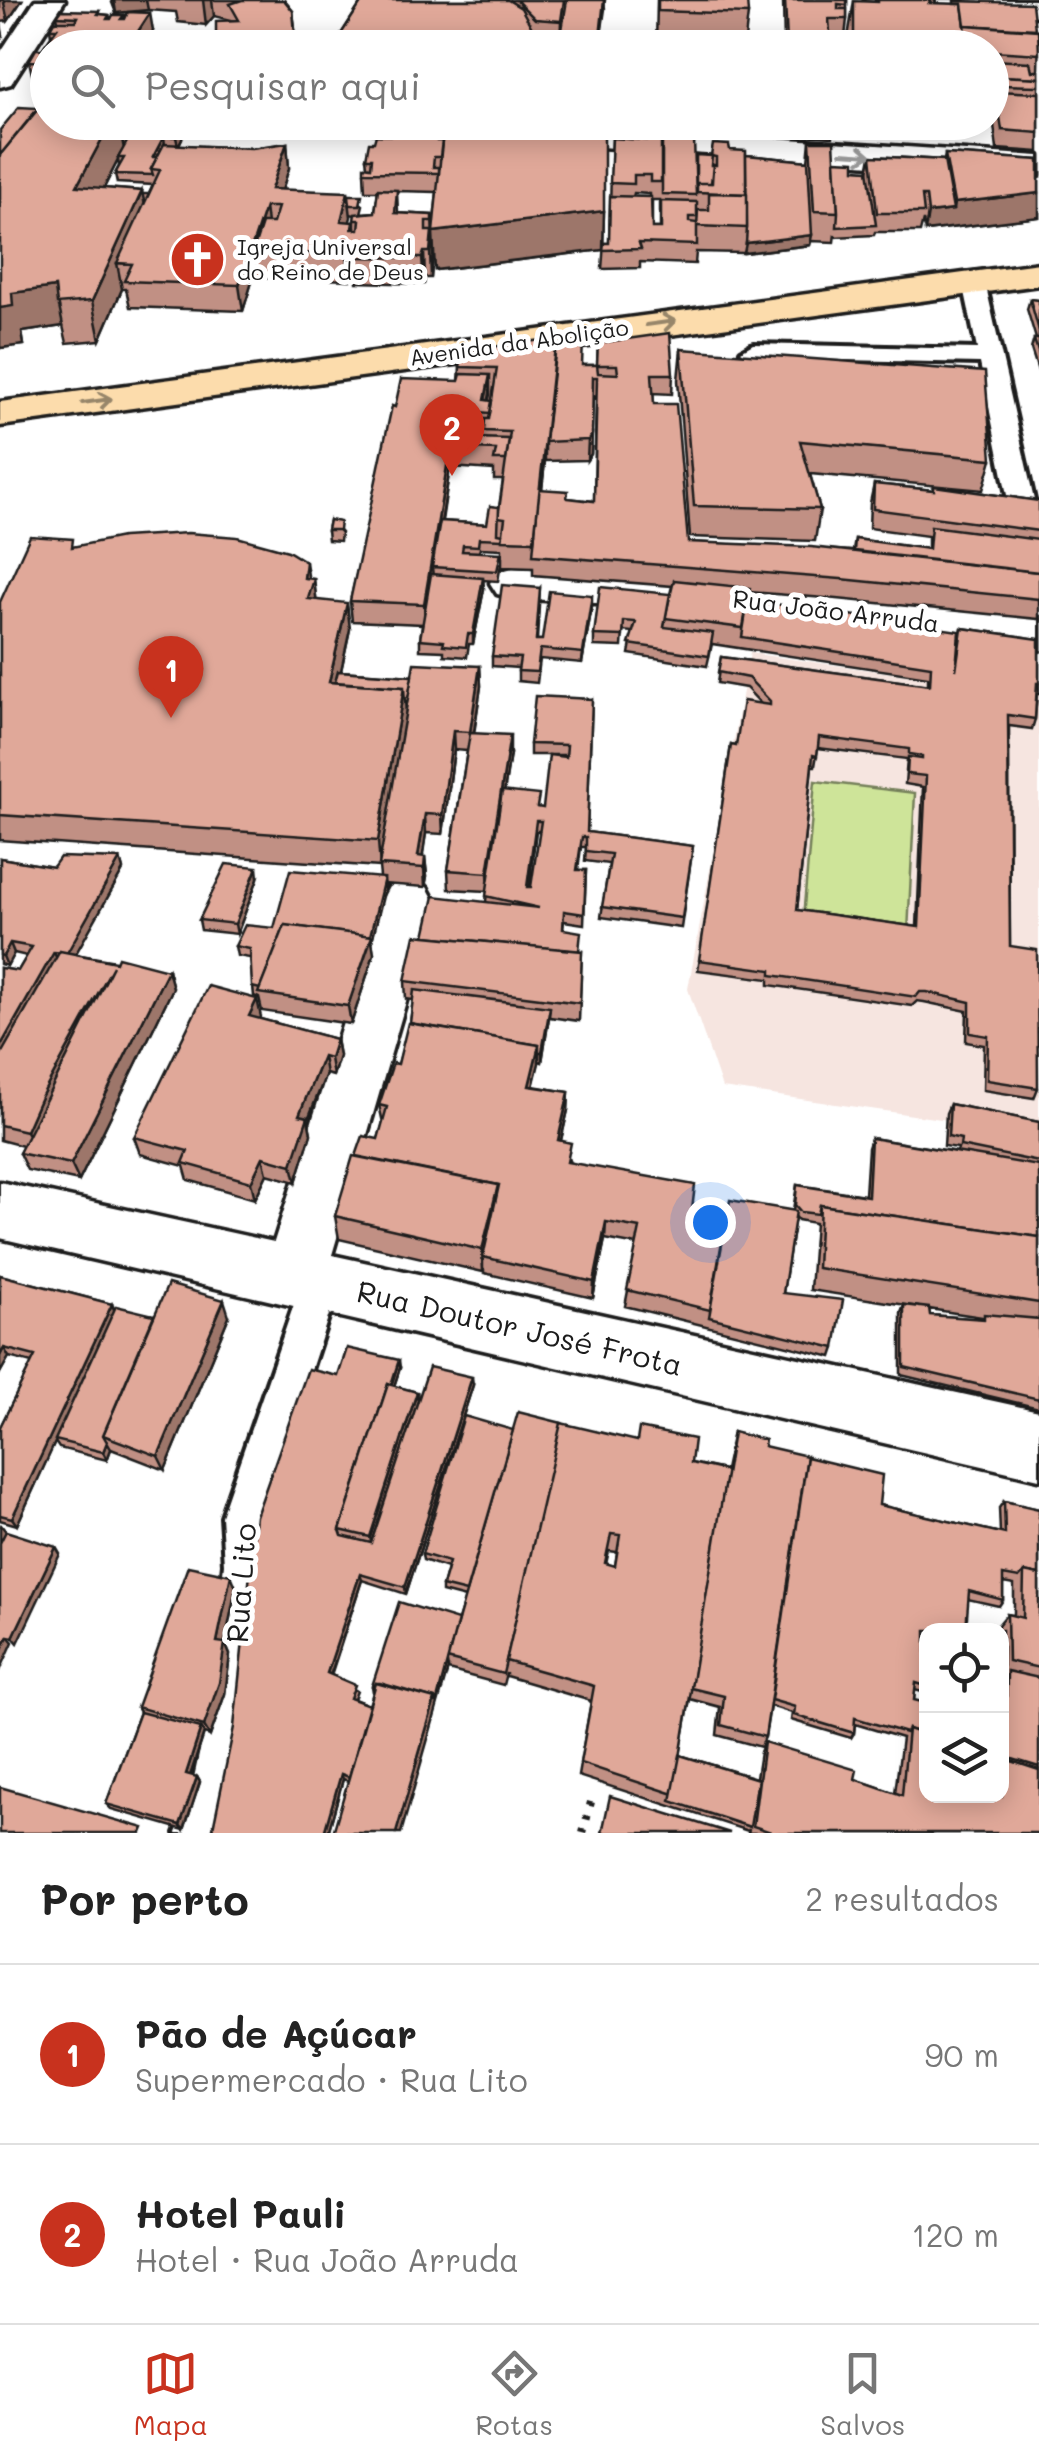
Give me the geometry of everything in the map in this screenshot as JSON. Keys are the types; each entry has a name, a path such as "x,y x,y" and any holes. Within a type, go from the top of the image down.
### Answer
{"main road":[{"name":"Avenida da Abolição","path":"0,378 515,326 974,259 1039,274"},
{"name":"Avenida da Abolição","path":"0,414 515,326 835,266"}],"street":[{"path":"35,30 50,0"},
{"path":"880,0 1039,7"},
{"path":"5,91 30,40"},
{"path":"646,140 1039,166"},
{"name":"Rua João Arruda","path":"513,583 710,595 1039,634"},
{"name":"Rua Lito","path":"307,1278 306,1242 408,902"},
{"name":"Rua Doutor José Frota","path":"0,1210 1039,1445"}],"lane":[{"path":"974,259 1021,500"},
{"path":"753,351 991,356"},
{"name":"Rua Lito","path":"200,1833 212,1801 229,1722 245,1564 242,1516 307,1278"}],"path":[{"path":"583,1833 592,1798"}],"shaded area":[{"path":"750,653 1039,694 1039,1133 722,1088 688,989"}],"green space":[{"path":"815,781 915,793 908,932 803,918"}],"building":[{"path":"242,0 284,0 293,11 295,30 216,30 216,21 239,20 230,4"},
{"path":"363,0 508,0 521,8 532,30 344,30"},
{"path":"516,0 564,0 561,21 535,19"},
{"path":"567,0 604,0 601,30 562,30"},
{"path":"658,0 747,0 748,14 658,11"},
{"path":"785,0 847,0 847,5 838,4 838,9 847,9 847,19 829,19 830,30 786,30"},
{"path":"931,0 929,3 962,4 966,30 854,30 854,1"},
{"path":"954,1 1032,3 1035,29 965,25 962,4"},
{"path":"61,10 100,11 98,14 109,15 107,19 124,15 121,19 125,19 128,12 150,13 139,30 56,30 50,28 54,21 76,21 78,17 57,16"},
{"path":"965,25 1038,30 1039,54 1009,52 1009,30 966,30"},
{"path":"1009,61 1030,62 1032,71 1039,71 1039,78 1009,76"},
{"path":"1009,76 1039,78 1039,86 1009,85"},
{"path":"1009,92 1039,93 1039,133 1009,131"},
{"path":"19,107 30,108 30,118 0,155 0,130"},
{"path":"30,119 30,140 101,140 77,186 142,191 92,301 57,304 55,287 12,293 13,306 0,308 0,155"},
{"path":"128,140 162,140 153,157 157,157 151,169 153,175 115,174 124,158 118,158"},
{"path":"442,140 604,140 604,211 433,232"},
{"path":"612,140 661,141 661,182 650,182 650,175 634,175 634,184 610,183"},
{"path":"662,140 694,140 696,195 662,194"},
{"path":"442,141 440,157 434,157 433,167 439,167 439,173 364,172 364,166 371,167 372,158 366,158 369,142"},
{"path":"810,141 834,141 838,212 814,211"},
{"path":"287,143 271,189 348,192 341,221 353,222 352,229 359,229 360,220 354,220 355,214 375,212 378,189 397,190 395,213 432,215 432,221 426,221 426,231 432,231 430,252 424,252 422,258 355,257 356,247 349,247 347,255 253,251 262,223 273,223 278,207 265,207 239,285 124,281 132,264 117,263 160,170 151,169 164,144 252,148"},
{"path":"713,144 746,151 746,194 697,192 697,182 712,183 716,165 716,157 711,156"},
{"path":"945,154 1039,160 1039,193 954,203"},
{"path":"696,155 712,156 711,183 696,183"},
{"path":"746,155 808,161 812,235 746,243"},
{"path":"871,156 944,160 953,210 928,213 926,196 922,196 924,213 877,213"},
{"path":"835,160 855,161 855,169 868,170 876,225 837,227"},
{"path":"709,193 747,194 747,228 697,226 698,210 709,210"},
{"path":"349,195 362,195 360,205 350,205"},
{"path":"610,196 651,197 652,228 661,228 661,201 697,202 697,217 689,217 689,222 697,223 697,245 639,243 641,249 603,250 604,243 609,243"},
{"path":"1030,299 1039,300 1039,331"},
{"path":"670,333 673,374 652,374 654,404 676,404 688,542 811,547 1039,572 1039,599 533,555 539,489 568,491 567,498 594,501 597,377 593,377 592,435 588,440 545,442 556,345 583,341 582,365 597,365 598,343","holes":["597,365 617,365 618,374 598,373"]},
{"path":"556,338 534,541 502,540 505,518 498,517 510,432 484,431 497,368 460,367 463,351"},
{"path":"681,349 985,372 992,459 800,441 820,509 694,506"},
{"path":"461,374 490,375 485,400 492,401 490,413 479,412 475,438 509,439 506,460 494,460 496,450 450,448 424,604 350,601 401,379 459,381"},
{"path":"874,484 934,490 934,486 1039,501 1039,531 873,509"},
{"path":"490,506 499,507 498,533 503,534 502,539 479,538 478,546 463,545 462,551 501,553 497,571 432,567 440,521 487,524"},
{"path":"329,520 340,522 339,530 327,530"},
{"path":"931,526 1039,540 1039,572 854,551 855,539 929,549"},
{"path":"188,533 237,537 288,551 306,562 304,578 314,579 308,599 347,603 329,682 404,687 378,841 0,815 0,602 30,536 73,539 72,547 122,537"},
{"path":"431,574 483,578 473,634 468,634 466,647 420,639"},
{"path":"674,580 750,588 743,628 665,618"},
{"path":"502,585 540,588 536,640 542,640 549,591 592,595 583,653 540,649 537,672 518,671 520,658 492,656"},
{"path":"600,587 670,594 664,627 713,633 709,656 629,644 636,622 624,621 623,636 594,635"},
{"path":"748,600 959,631 956,670 962,628 1039,639 1035,719 1008,715 1010,946 1037,950 1038,1088 987,1080 988,1036 970,1033 970,1002 927,992 916,997 771,975 771,970 699,960 731,745 736,746 743,701 770,705 748,678 718,672 721,657 930,685 931,666 742,637","holes":["819,737 909,749 909,754 922,759 908,757 907,774 926,776 919,927 797,910 813,755 817,756"]},
{"path":"414,663 480,666 470,732 453,731 442,815 425,814 418,856 425,857 424,868 379,865"},
{"path":"338,671 412,676 407,703 404,687 335,682"},
{"path":"535,696 592,699 587,832 693,846 682,918 602,907 611,854 586,851 586,837 582,837 577,870 586,870 584,914 564,911 563,929 581,932 579,951 425,936 434,896 539,908 486,896 502,791 539,795 537,807 543,808 549,755 566,757 567,745 530,744","holes":["536,821 541,821 531,887 527,887"]},
{"path":"470,733 510,735 488,873 448,870"},
{"path":"60,857 120,859 67,953 54,952 0,1047 0,968 18,971 32,947 10,943 0,955 0,858 53,867"},
{"path":"226,864 257,867 235,924 199,920"},
{"path":"290,870 384,878 370,936 285,925 260,989 252,987 250,949 235,946 245,925 274,928"},
{"path":"285,925 372,936 348,1006 258,993"},
{"path":"415,935 582,951 580,1003 405,981"},
{"path":"60,951 116,962 118,957 168,970 71,1164 19,1153 113,966 26,1131 0,1125 0,1056"},
{"path":"208,986 257,999 249,1016 336,1039 330,1058 323,1056 299,1115 308,1117 292,1165 263,1157 251,1182 183,1163 188,1151 134,1137"},
{"path":"414,990 550,1007 542,1052 539,1045 410,1023"},
{"path":"408,1023 539,1045 529,1086 569,1092 558,1140 571,1143 567,1162 695,1185 692,1210 726,1218 710,1310 627,1290 640,1228 606,1222 594,1282 483,1257 499,1185 356,1156 363,1136 378,1139 387,1107 379,1105 393,1063 398,1064"},
{"path":"950,1104 1039,1122 1039,1162 960,1146 961,1139 948,1136"},
{"path":"871,1138 1039,1166 1039,1237 820,1205 818,1214 801,1212 795,1205 797,1185 868,1196"},
{"path":"353,1156 498,1185 482,1250 335,1216"},
{"path":"730,1200 796,1211 783,1293 843,1300 835,1348 709,1317"},
{"path":"820,1205 1039,1237 1039,1303 817,1268"},
{"path":"0,1275 112,1304 12,1518 0,1515 0,1427 35,1356 4,1348 0,1356"},
{"path":"168,1284 224,1300 158,1456 103,1435"},
{"path":"904,1305 929,1308 930,1315 1039,1319 1039,1399 904,1367"},
{"path":"116,1306 154,1315 103,1435 107,1442 103,1452 55,1440"},
{"path":"347,1348 399,1360 340,1530 342,1536 371,1543 429,1367 472,1377 405,1587 360,1574 327,1673 355,1685 350,1698 369,1705 349,1777 341,1774 324,1833 212,1833 234,1727 256,1516 308,1369 338,1376"},
{"path":"388,1384 417,1392 370,1537 340,1530"},
{"path":"518,1412 562,1423 503,1674 447,1659"},
{"path":"464,1416 513,1430 466,1592 442,1586 449,1562 422,1554"},
{"path":"561,1423 637,1441 639,1428 694,1439 691,1463 727,1471 674,1794 580,1763 594,1686 506,1661","holes":["611,1534 620,1535 615,1566 605,1563"]},
{"path":"733,1432 765,1440 764,1446 807,1456 765,1737 721,1725 724,1696 691,1688"},
{"path":"807,1457 882,1475 879,1505 1005,1534 1004,1501 1039,1509 1039,1575 1003,1575 1003,1600 969,1591 967,1623 919,1623 919,1684 916,1683 914,1700 919,1701 919,1733 908,1729 906,1733 855,1718 854,1733 794,1715 795,1707 771,1700"},
{"path":"6,1531 56,1547 13,1637 8,1636 0,1653 0,1543"},
{"path":"188,1566 231,1575 217,1642 225,1643 219,1683 204,1726 137,1707"},
{"path":"1024,1572 1039,1575 1039,1668 1009,1661 1007,1614 1023,1618"},
{"path":"399,1602 458,1620 436,1704 435,1699 380,1683 372,1686"},
{"path":"1009,1671 1039,1678 1039,1767 1009,1758"},
{"path":"376,1683 435,1699 396,1833 333,1833"},
{"path":"140,1712 201,1728 186,1774 197,1777 180,1825 106,1804"},
{"path":"908,1729 919,1733 919,1803 1009,1803 1009,1760 1039,1770 1039,1833 774,1833 753,1826 764,1742 857,1770 855,1779 902,1795"},
{"path":"680,1755 758,1779 750,1827 671,1801"},
{"path":"0,1787 144,1828 142,1833 0,1833"},
{"path":"610,1796 730,1833 602,1833"}],"place":[{"name":"Igreja Universal do Reino de Deus","path":"198,259"},
{"name":"Hotel Pauli","path":"452,476"},
{"name":"Pão de Açúcar","path":"171,718"}]}
